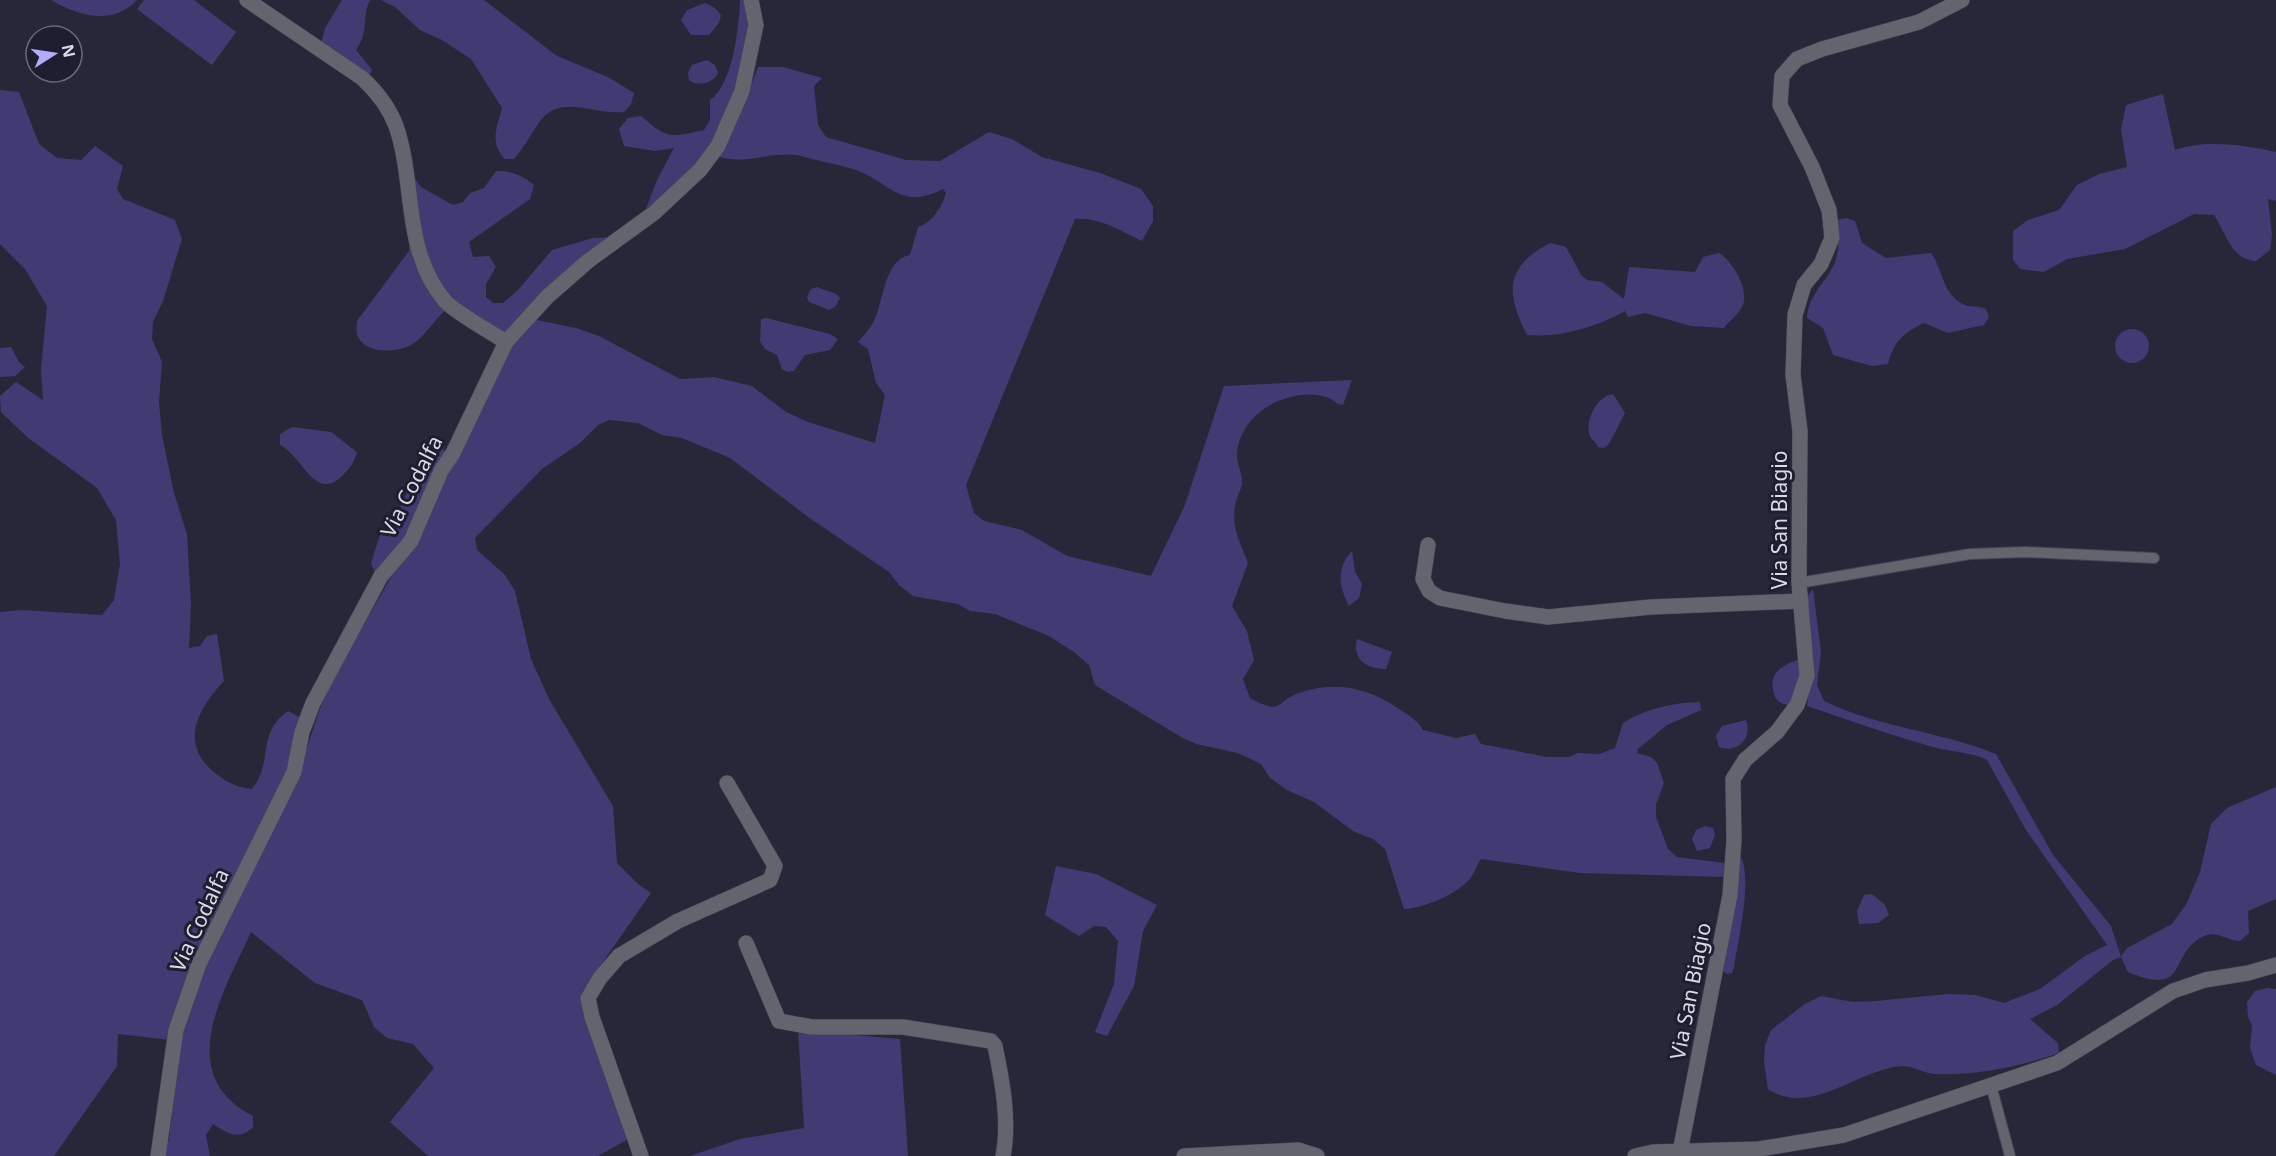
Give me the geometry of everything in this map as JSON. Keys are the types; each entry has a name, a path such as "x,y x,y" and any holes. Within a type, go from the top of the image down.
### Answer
{"street":[{"path":"247,0 362,78 378,93 396,126 411,221 420,257 446,302 506,342"},
{"name":"Via Codalfa","path":"158,1156 168,1102 176,1030 199,964 294,772 302,732 313,703 381,576 411,541 441,471 453,453 506,342 546,297 588,261 654,213 706,162 729,124 742,91 756,25 751,0"},
{"name":"Via San Biagio","path":"1682,1154 1730,895 1734,840 1734,779 1745,760 1777,732 1797,705 1807,676 1800,583 1800,431 1793,375 1795,315 1804,285 1821,264 1832,238 1829,210 1821,189 1780,105 1782,76 1797,59 1822,49 1919,22 1962,0"},
{"path":"1428,545 1423,579 1428,591 1440,598 1505,611 1548,617 1651,608 1801,601"},
{"path":"641,1156 592,1017 588,998 600,978 619,956 678,921 770,880 775,866 727,783"},
{"path":"746,943 779,1021 813,1027 903,1027 991,1041 995,1046 1002,1087 1006,1143 1003,1156"},
{"path":"1635,1156 1653,1152 1682,1154 1759,1149 1844,1135 2057,1063 2173,991 2205,980 2248,973 2276,965"},
{"path":"1184,1156 1298,1150 1317,1156"}],"lane":[{"path":"1800,583 1970,554 2025,552 2154,558"},
{"path":"1991,1085 2010,1156"}],"shaded area":[{"path":"51,0 137,0 128,8 117,13 95,16 61,6"},
{"path":"144,0 194,0 236,32 212,65 137,9"},
{"path":"342,0 370,0 363,36 356,50 372,70 369,77 320,48 325,28"},
{"path":"381,0 484,0 557,56 608,77 634,93 631,104 624,112 579,107 558,108 549,112 541,120 514,159 505,159 496,141 502,108 471,59 442,40 420,30 395,7"},
{"path":"740,0 746,0 753,25 744,67 707,155 644,214 657,180 674,148 655,151 624,146 619,129 628,118 641,116 657,129 670,135 704,130 710,120 710,100 718,92 729,69 736,39"},
{"path":"705,3 715,8 721,15 719,23 709,35 691,35 681,20 687,10"},
{"path":"707,60 715,65 718,73 716,76 711,81 701,84 689,80 688,73 692,65"},
{"path":"758,67 783,67 822,78 814,86 818,125 826,137 906,160 940,161 989,132 1012,139 1042,157 1100,173 1141,189 1153,206 1153,221 1142,241 1101,222 1075,219 966,485 974,513 984,521 1022,530 1067,556 1151,576 1185,505 1224,386 1352,380 1343,405 1318,395 1301,395 1285,399 1265,408 1257,415 1243,432 1239,442 1237,457 1242,484 1234,510 1234,518 1248,563 1232,606 1247,631 1254,660 1243,679 1250,698 1273,707 1299,693 1312,689 1349,688 1385,700 1411,717 1423,730 1456,738 1475,734 1481,744 1547,757 1569,757 1578,753 1599,754 1615,748 1623,723 1632,718 1660,707 1700,702 1701,710 1667,725 1638,749 1637,753 1651,757 1657,763 1664,783 1656,804 1656,817 1668,849 1677,857 1727,864 1726,877 1580,873 1481,859 1469,880 1455,891 1430,903 1404,909 1385,849 1373,839 1353,831 1314,802 1287,790 1270,778 1261,764 1238,753 1196,744 1181,737 1095,685 1089,665 1049,636 995,614 970,611 958,604 913,596 899,585 889,572 811,519 730,458 682,438 662,435 638,423 609,420 598,425 580,443 542,469 475,538 477,550 505,575 515,591 531,659 549,699 613,806 617,863 638,884 651,893 582,992 583,1005 630,1138 598,1156 428,1156 390,1122 434,1068 413,1044 387,1038 374,1027 362,1000 315,983 251,932 218,1006 212,1031 210,1055 215,1078 229,1098 253,1116 253,1127 238,1135 224,1131 213,1124 206,1135 210,1156 164,1156 169,1139 181,1039 191,1000 235,899 299,771 326,691 395,570 498,361 532,319 576,328 599,336 680,379 714,377 752,386 786,412 808,422 875,443 885,395 876,383 868,349 858,342 868,331 877,315 889,273 901,259 910,255 918,227 928,222 936,214 946,193 943,189 929,195 907,196 859,171 794,155 738,160 718,156 744,105"},
{"path":"0,90 19,92 39,144 57,158 81,160 95,146 123,166 117,189 123,199 175,220 182,239 163,301 153,322 152,339 162,362 159,402 162,435 174,493 187,534 191,604 189,648 200,646 207,636 217,634 224,681 214,692 200,715 196,727 197,750 204,762 215,773 237,786 252,789 259,779 268,738 278,720 288,711 301,718 296,745 278,798 171,1040 118,1034 117,1066 54,1156 0,1156 0,612 21,610 102,615 114,600 120,564 116,520 97,488 27,437 1,412 0,396 16,382 43,400 41,369 47,306 25,269 0,244"},
{"path":"2163,94 2175,150 2212,144 2239,145 2276,152 2276,201 2268,199 2272,235 2270,250 2256,261 2240,256 2230,244 2214,215 2194,214 2125,249 2067,259 2044,272 2020,269 2013,260 2013,231 2028,220 2059,210 2077,185 2099,174 2127,167 2121,129 2126,105"},
{"path":"496,171 516,174 534,185 530,199 469,242 473,257 489,256 496,267 486,284 486,297 493,303 503,303 518,290 552,250 593,238 616,237 506,340 448,308 413,344 396,350 377,350 362,342 357,335 357,321 409,251 413,176 421,187 453,205 463,202 470,193 484,188"},
{"path":"1847,218 1855,221 1862,243 1886,258 1931,253 1947,288 1956,300 1966,305 1986,309 1989,317 1984,325 1948,333 1924,323 1910,330 1900,339 1893,349 1888,364 1872,366 1833,355 1823,328 1807,318 1811,301 1836,259 1838,235 1836,220"},
{"path":"1550,243 1566,247 1581,275 1587,280 1602,282 1624,299 1629,267 1695,272 1703,257 1719,253 1734,268 1738,276 1744,291 1743,305 1724,328 1691,326 1645,313 1628,317 1625,311 1602,322 1565,333 1527,335 1515,307 1513,283 1524,262"},
{"path":"817,287 836,294 840,298 836,306 829,310 809,302 807,297 811,289"},
{"path":"766,318 830,334 838,339 830,350 805,355 794,371 787,372 782,369 777,355 765,349 760,341 761,319"},
{"path":"2132,329 2144,334 2149,346 2144,358 2132,363 2120,358 2115,346 2120,334"},
{"path":"11,347 19,362 25,367 15,376 0,377 0,348"},
{"path":"1613,394 1625,413 1609,444 1604,448 1598,447 1590,436 1590,417 1602,399"},
{"path":"292,427 331,432 357,452 355,459 342,476 332,483 324,484 316,480 288,450 280,445 280,434"},
{"path":"439,441 445,452 411,532 376,575 371,563 380,535 401,506 408,489 420,477 433,444"},
{"path":"1352,551 1355,572 1362,584 1359,598 1349,606 1341,585 1341,571"},
{"path":"1813,589 1821,652 1817,685 1824,701 1888,724 1975,746 1996,754 2053,855 2111,926 2121,957 2113,960 2057,1005 2030,1019 2058,1043 2059,1053 2013,1066 1966,1074 1934,1074 1903,1066 1886,1069 1818,1095 1801,1098 1784,1096 1768,1089 1764,1062 1765,1045 1771,1030 1805,1004 1821,996 1853,1002 1948,994 1975,995 2004,1003 2040,989 2085,956 2107,945 2026,830 1987,760 1975,755 1940,749 1807,706 1810,680 1805,599"},
{"path":"1357,639 1392,652 1386,669 1379,669 1362,662 1357,653"},
{"path":"1802,658 1799,689 1788,705 1781,703 1774,694 1775,675 1778,670"},
{"path":"1746,720 1747,733 1742,743 1732,748 1719,747 1716,736 1722,726"},
{"path":"2276,787 2276,899 2248,911 2249,933 2240,941 2213,934 2204,936 2185,952 2170,977 2161,980 2148,979 2128,972 2121,957 2127,948 2172,924 2187,903 2200,872 2211,824 2227,808"},
{"path":"1705,826 1713,828 1715,835 1710,848 1697,851 1692,839 1696,830"},
{"path":"1739,853 1745,876 1744,908 1734,967 1732,973 1727,974 1722,970 1738,889"},
{"path":"1056,866 1096,874 1157,905 1143,931 1134,986 1107,1036 1095,1032 1114,984 1118,941 1106,927 1094,926 1079,936 1045,915"},
{"path":"1872,894 1885,905 1889,915 1878,923 1859,924 1857,911 1864,895"},
{"path":"2276,989 2276,1075 2256,1065 2250,1048 2252,1026 2248,1017 2247,1002 2255,991"},
{"path":"798,1030 900,1039 908,1156 690,1156 740,1139 804,1128"}]}
